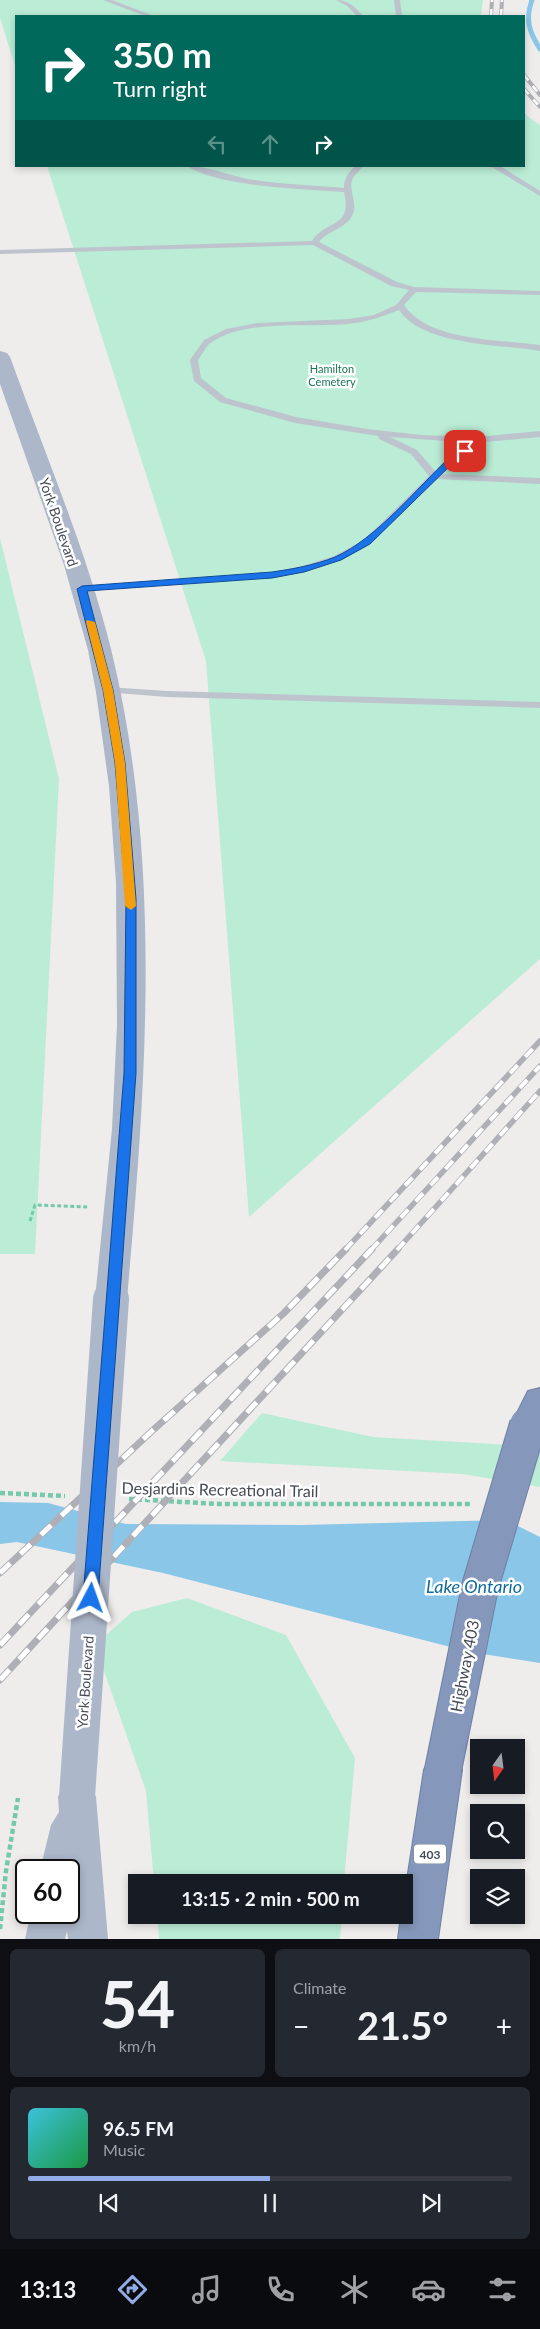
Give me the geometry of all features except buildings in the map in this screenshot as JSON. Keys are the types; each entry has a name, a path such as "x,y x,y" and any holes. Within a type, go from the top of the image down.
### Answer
{"highway":[{"name":"Highway 403","path":"418,1939 443,1770 480,1587 534,1412"}],"main road":[{"name":"York Boulevard","path":"0,357 82,589 108,690 120,763 131,899 130,1073 77,1797 88,1939"},
{"name":"York Boulevard","path":"63,1859 77,1797"},
{"path":"45,1939 48,1924"}],"lane":[{"path":"106,0 148,15"},
{"path":"339,0 349,5 359,15"},
{"path":"397,0 399,15"},
{"path":"193,167 203,171 268,183 346,190"},
{"path":"314,242 316,238 335,228 347,218 351,207 346,190 350,174 359,167"},
{"path":"496,167 540,194"},
{"path":"0,252 314,242 394,284 414,289 540,293"},
{"path":"414,289 400,305 382,314 344,322 264,324 235,329 207,342 194,360 197,379 222,400 295,420 367,432 422,438 483,440 540,434"},
{"path":"400,305 417,323 445,334 540,348"},
{"path":"367,432 414,452 434,476 540,480"},
{"path":"82,589 272,575 329,562 367,542 453,458 483,440"},
{"path":"108,690 167,694 540,705"}],"path":[{"path":"30,1221 35,1205 74,1207"},
{"path":"0,1493 68,1496"},
{"name":"Desjardins Recreational Trail","path":"126,1499 220,1504 440,1504"},
{"path":"0,1929 6,1871 18,1798"}],"green space":[{"path":"0,0 483,0 481,15 15,15 15,66 0,18"},
{"name":"Hamilton Cemetery","path":"525,113 540,125 540,959 249,1217 206,661 47,167 525,167"},
{"path":"0,538 59,779 35,1254 0,1254"},
{"path":"262,1413 373,1437 525,1446 540,1452 540,1487 463,1474 220,1461"},
{"path":"187,1598 286,1635 355,1758 345,1874 153,1874 146,1791 95,1645 132,1612"},
{"path":"158,1924 341,1924 340,1939 159,1939"}],"water":[{"name":"Lake Ontario","path":"0,1502 48,1503 126,1524 301,1525 506,1520 540,1537 540,1663 470,1652 163,1573 17,1542 0,1544"}],"waterway":[{"path":"532,0 529,25 540,49"}],"railway":[{"path":"491,15 492,0"},
{"path":"501,15 502,0"},
{"path":"525,76 540,95"},
{"path":"525,90 540,107"},
{"path":"345,1250 540,1041"},
{"path":"371,1250 540,1066"},
{"path":"397,1250 540,1091"},
{"path":"0,1573 152,1431 284,1313 346,1249"},
{"path":"0,1645 372,1249"},
{"path":"0,1680 398,1249"}],"slow traffic":[{"path":"90,622 108,690 120,763 131,906"}],"route":[{"path":"91,1598 130,1073 131,899 120,763 108,690 82,589 141,583 272,575 300,570 338,558 367,542 453,458 465,451"}]}
